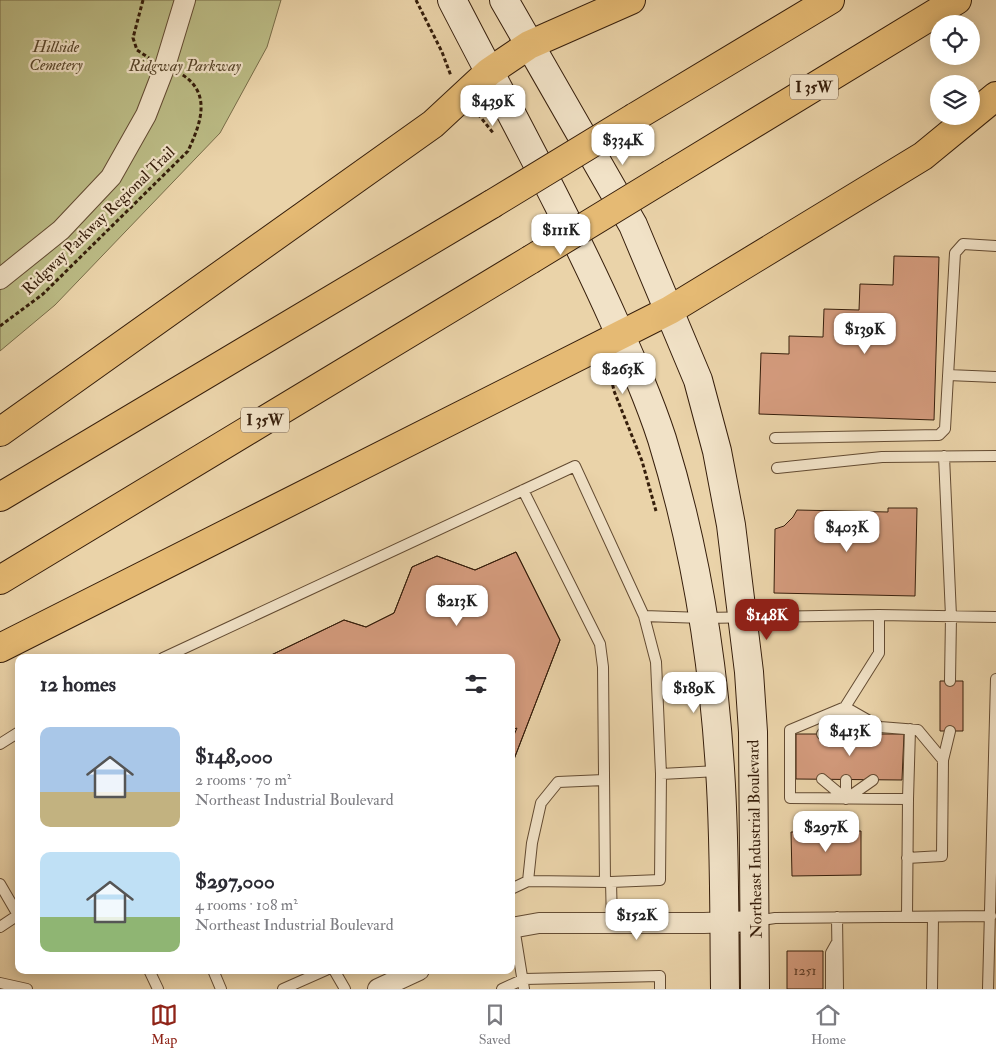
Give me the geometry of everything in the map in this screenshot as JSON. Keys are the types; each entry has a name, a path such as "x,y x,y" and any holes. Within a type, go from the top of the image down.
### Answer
{"highway":[{"path":"0,432 433,124 489,72 529,45 632,0"},
{"path":"0,496 492,204 830,0"},
{"name":"I 35W","path":"0,580 957,0"},
{"path":"0,648 670,310 922,156 996,96"}],"main road":[{"name":"Northeast Industrial Boulevard","path":"452,0 584,254 639,378 662,439 688,532 703,618 720,771 724,989"},
{"name":"Northeast Industrial Boulevard","path":"504,0 633,225 698,380 717,451 731,525 743,618 753,732 756,989"}],"street":[{"path":"0,279 61,230 111,177 146,115 165,66 184,0"},
{"path":"515,928 538,923 755,921"},
{"path":"378,989 410,974"}],"lane":[{"path":"775,438 939,435 945,429 955,253 963,244 996,246"},
{"path":"948,375 996,377"},
{"path":"944,456 951,616 950,681"},
{"path":"777,468 882,457 996,456"},
{"path":"172,654 575,466 644,616 656,662 661,774 660,880 608,882 528,881 515,887"},
{"path":"524,490 600,644 603,667 604,780 608,882 612,923"},
{"path":"822,734 845,707 879,654 879,615"},
{"path":"644,616 703,618 879,615 996,616"},
{"path":"988,989 996,678"},
{"path":"845,707 880,727 918,730 943,760"},
{"path":"845,707 845,734"},
{"path":"845,707 872,734"},
{"path":"845,707 790,730 790,798 908,799"},
{"path":"907,917 910,729"},
{"path":"907,858 942,856 943,760 950,731"},
{"path":"0,744 15,735"},
{"path":"661,774 720,771"},
{"path":"822,779 846,799"},
{"path":"528,881 532,843 541,803 558,782 604,780"},
{"path":"846,780 846,799"},
{"path":"846,799 873,780"},
{"path":"0,884 15,910"},
{"path":"755,921 775,918 991,916"},
{"path":"0,927 15,917"},
{"path":"837,917 838,989"},
{"path":"932,989 933,918"},
{"path":"515,938 524,984"},
{"path":"830,989 830,953 837,943"},
{"path":"151,974 158,989"},
{"path":"214,974 221,989"},
{"path":"283,989 317,974"},
{"path":"336,974 345,989"},
{"path":"502,989 524,984 660,976 660,989"},
{"path":"0,983 14,988 27,989"}],"path":[{"path":"143,0 133,38 136,50 155,62"},
{"path":"416,0 442,52 449,74"},
{"name":"Ridgway Parkway Regional Trail","path":"0,326 43,294 188,151 200,125 200,104 198,91 191,80 178,73"},
{"path":"612,383 642,461 658,517"}],"green space":[{"name":"Ridgway Parkway","path":"0,0 281,0 267,47 220,133 55,305 0,351"}],"building":[{"path":"894,256 939,257 934,420 759,414 761,353 789,354 789,336 823,337 824,309 859,310 860,284 893,285"},
{"path":"888,508 917,508 915,596 774,593 775,529 784,526 797,510 888,512"},
{"path":"516,552 560,640 515,757 515,733 517,728 515,729 515,654 273,654 344,620 366,627 394,613 412,567 437,556 475,570"},
{"path":"516,552 560,640 515,757 515,654 273,654 344,620 366,627 394,613 412,567 437,556 475,570"},
{"path":"940,681 963,681 963,731 940,731"},
{"path":"796,734 904,734 902,780 796,779"},
{"path":"861,831 861,875 792,876 791,832"},
{"path":"787,951 823,951 823,989 787,989"}],"park label":[{"name":"Hillside Cemetery","path":"56,55"}]}
